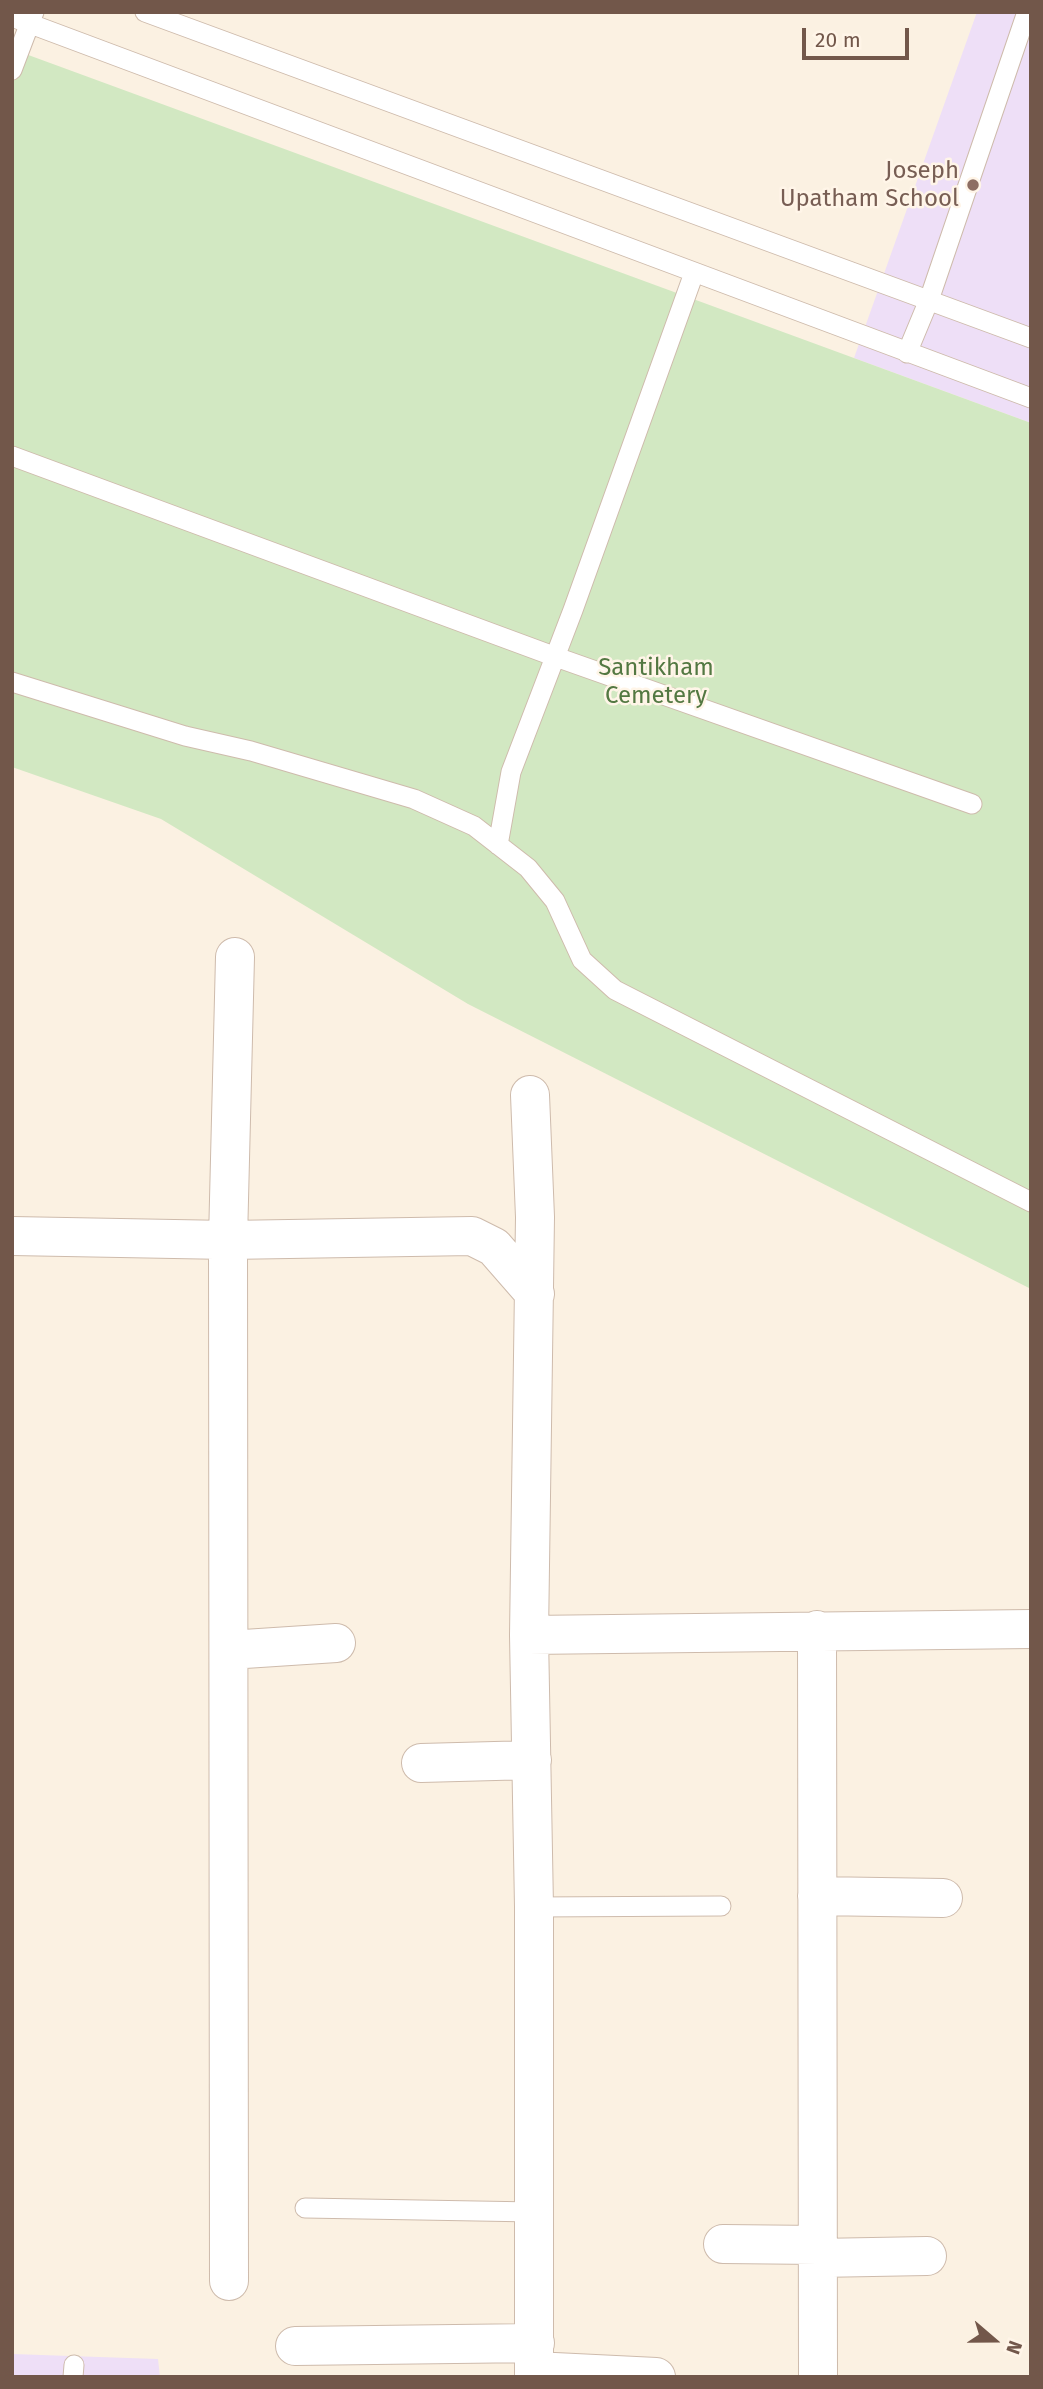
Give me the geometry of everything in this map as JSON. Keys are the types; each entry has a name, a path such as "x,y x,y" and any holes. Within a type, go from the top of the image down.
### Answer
{"street":[{"path":"229,2281 229,1240 235,957"},
{"path":"530,1095 535,1206 529,1635 534,1907 535,2364"},
{"path":"12,1236 229,1240 471,1237 494,1247 535,1294"},
{"path":"529,1635 1031,1629"},
{"path":"817,1630 818,2377"},
{"path":"229,1650 336,1643"},
{"path":"421,1763 531,1760"},
{"path":"817,1896 943,1898"},
{"path":"723,2244 927,2256"},
{"path":"295,2346 343,2361 535,2364 656,2377"}],"lane":[{"path":"145,12 1031,338"},
{"path":"907,353 929,300 1027,12"},
{"path":"12,70 25,17 694,273 1031,398"},
{"path":"498,845 512,772 694,273"},
{"path":"12,456 556,657 972,804"},
{"path":"12,682 185,736 251,751 414,799 474,826 528,868 555,901 582,960 615,990 1031,1202"},
{"path":"534,1907 721,1906"},
{"path":"305,2208 534,2212"}],"shaded area":[{"name":"Joseph Upatham School","path":"977,12 1031,12 1031,423 854,358"},
{"path":"12,2354 158,2359 160,2377 12,2377"}],"green space":[{"name":"Santikham Cemetery","path":"12,49 1031,423 1031,1289 468,1004 161,819 12,767"}],"place":[{"name":"Joseph Upatham School","path":"973,185"}]}
